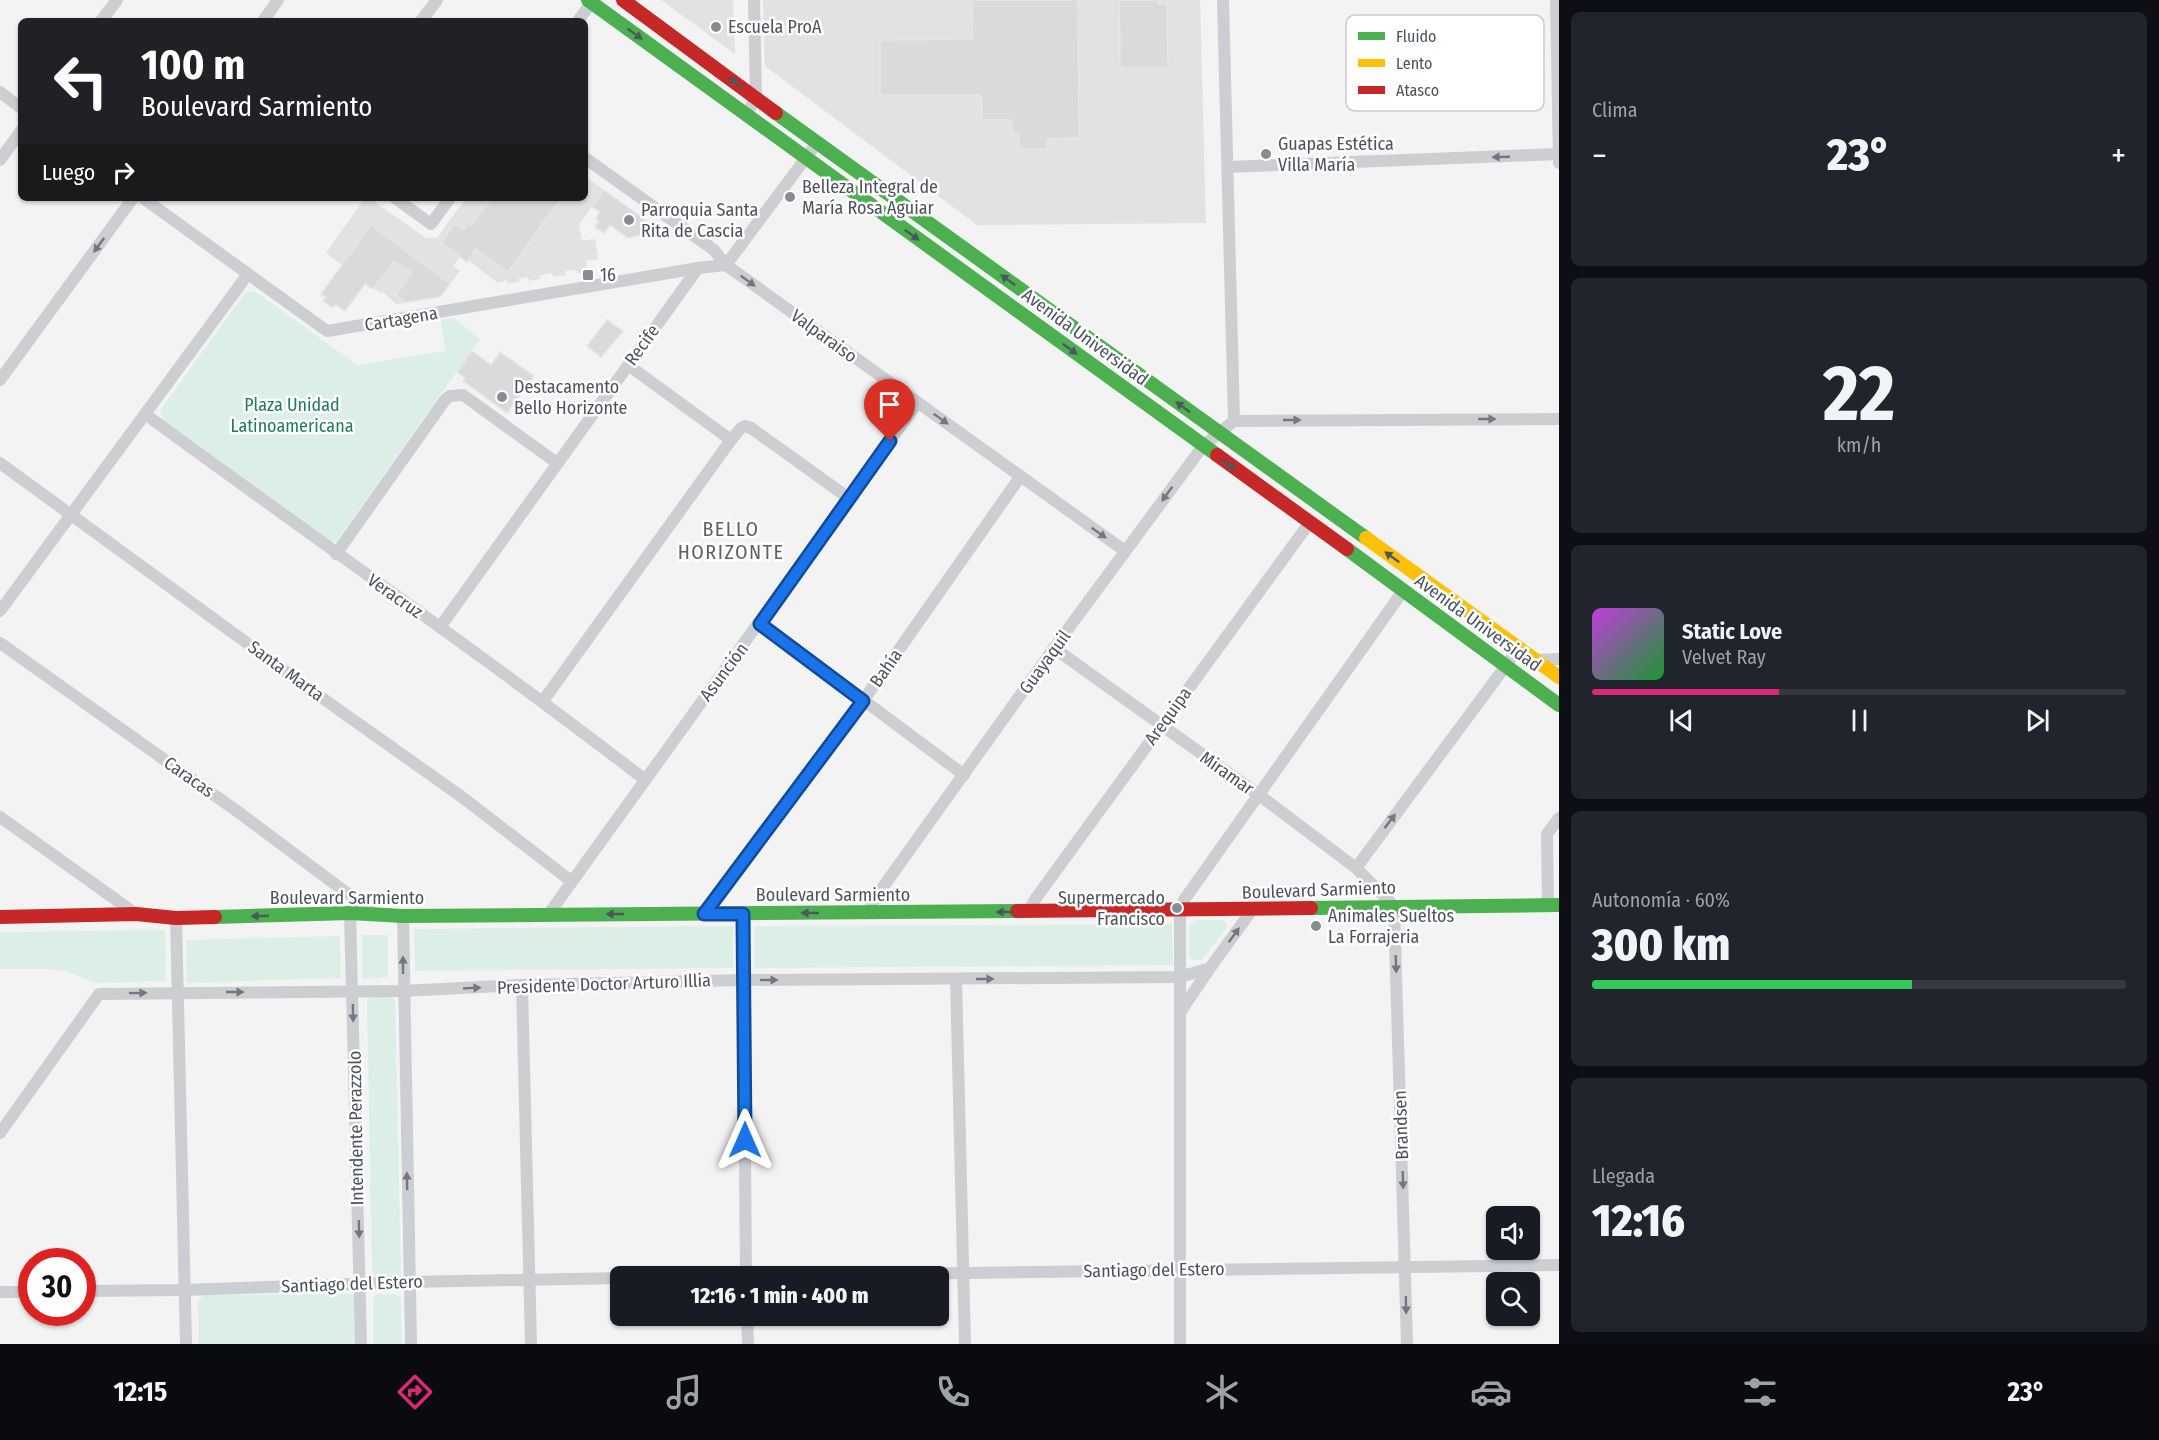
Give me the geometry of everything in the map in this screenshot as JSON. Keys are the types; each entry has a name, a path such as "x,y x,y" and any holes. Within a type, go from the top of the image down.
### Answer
{"main road":[{"name":"Avenida Universidad","path":"623,0 817,143 1559,677"},
{"name":"Avenida Universidad","path":"589,1 1310,522 1559,705"},
{"name":"Boulevard Sarmiento","path":"0,917 136,914 176,918 350,913 403,916 1180,911 1554,905"}],"street":[{"path":"103,18 117,0"},
{"path":"265,18 278,0"},
{"path":"423,18 437,0"},
{"path":"746,115 756,98 754,0"},
{"path":"1223,0 1234,420 1559,419"},
{"path":"1556,0 1559,164"},
{"path":"580,18 589,1"},
{"path":"0,92 18,106"},
{"path":"0,160 18,135"},
{"path":"698,268 726,265 817,143"},
{"path":"1228,167 1559,154"},
{"name":"Valparaiso","path":"588,160 714,250 726,265 1125,552"},
{"path":"0,380 131,201"},
{"name":"Cartagena","path":"147,201 327,331 698,268"},
{"path":"399,201 431,224 448,201"},
{"name":"Recife","path":"440,627 698,268"},
{"path":"0,611 248,274"},
{"path":"628,365 731,440"},
{"path":"336,554 450,396 463,395 557,463"},
{"name":"Asunción","path":"548,915 644,779 760,624 917,403"},
{"name":"Veracruz","path":"145,414 336,554 543,701 644,779"},
{"name":"Guayaquil","path":"867,913 878,894 1054,648 1203,446 1234,420"},
{"path":"543,701 741,428 745,426 751,428 850,499"},
{"name":"Santa Marta","path":"0,463 462,797 571,881"},
{"name":"Bahía","path":"704,914 863,701 1020,477"},
{"name":"Arequipa","path":"1028,912 1310,522"},
{"path":"1180,1344 1180,911 1184,900 1403,591"},
{"path":"760,624 964,775"},
{"name":"Caracas","path":"0,643 241,814 375,914"},
{"name":"Miramar","path":"1054,648 1259,795 1356,868 1394,906"},
{"path":"1356,868 1519,648"},
{"path":"1536,660 1559,659"},
{"path":"0,817 136,914"},
{"path":"1554,905 1547,834 1559,818"},
{"name":"Brandsen","path":"1394,906 1407,1344"},
{"path":"1180,1011 1252,910"},
{"name":"Intendente Perazzolo","path":"350,913 361,1344"},
{"path":"743,914 747,1266"},
{"path":"403,916 411,1344"},
{"path":"176,918 186,1344"},
{"name":"Presidente Doctor Arturo Illia","path":"0,1133 99,994 403,991 744,980 1180,977 1210,968"},
{"path":"956,979 965,1344"},
{"path":"522,986 531,1344"},
{"name":"Santiago del Estero","path":"949,1274 1559,1264"},
{"name":"Santiago del Estero","path":"96,1292 610,1278"},
{"path":"0,1293 18,1292"},
{"path":"747,1326 748,1344"}],"shaded area":[{"name":"Escuela ProA","path":"661,0 733,0 735,54"},
{"path":"763,0 1200,0 1206,223 977,225 765,66"},
{"path":"588,178 604,190 579,225 582,241 595,239 598,259 586,261 588,271 577,273 576,270 565,271 566,275 553,277 552,273 540,275 541,279 529,281 528,277 518,279 519,282 507,284 507,280 498,283 460,257 453,266 460,271 440,297 418,300 414,297 411,302 396,304 382,291 381,293 373,289 326,253 363,201 373,201 426,238 437,238 464,201 588,201"}],"green space":[{"name":"Plaza Unidad Latinoamericana","path":"256,292 357,365 445,351 441,320 454,318 480,339 336,542 326,539 164,421 160,415 161,409 245,293"},
{"path":"1195,920 1223,920 1227,924 1226,929 1202,960 1192,960 1189,956 1189,926"},
{"path":"1172,924 1173,965 755,968 755,926"},
{"path":"733,926 733,968 415,971 414,929"},
{"path":"165,930 166,981 96,983 68,972 51,969 0,969 0,932"},
{"path":"362,935 388,935 388,977 362,979"},
{"path":"340,936 341,978 187,983 186,940"},
{"path":"391,995 395,1001 401,1273 399,1277 376,1277 372,1273 367,1001 369,997"},
{"path":"351,1294 354,1296 357,1344 199,1344 198,1302 203,1295"},
{"path":"396,1294 401,1299 402,1344 373,1344 373,1300 375,1295"}],"building":[{"path":"972,0 1078,0 1079,138 1047,139 1047,149 1019,149 1019,134 1012,134 1012,120 982,120 981,95 880,95 880,40 973,39"},
{"path":"1119,0 1158,0 1158,4 1167,4 1168,68 1120,68"},
{"path":"604,190 648,222 639,235 628,238 610,225 604,233 595,227 599,221 596,218 600,212 592,207"},
{"path":"489,201 559,201 508,272 476,249 467,262 441,243 454,224 463,230 468,223 471,226"},
{"path":"371,225 450,284 440,297 405,302 396,295 412,273 394,261 373,289 365,284 345,311 335,304 333,308 323,301 326,297 321,294"},
{"path":"607,320 623,331 601,357 587,346"},
{"name":"Destacamento Bello Horizonte","path":"472,351 491,365 500,352 534,376 507,413 463,381 465,378 457,372"}],"traffic: fast":[{"path":"588,0 1217,455"},
{"path":"776,113 1366,538"},
{"path":"1347,549 1559,705"},
{"path":"1311,908 1559,905"},
{"path":"215,917 350,913 403,916 1017,911"}],"traffic: slow":[{"path":"1366,538 1559,677"}],"traffic: jam":[{"path":"623,0 776,113"},
{"path":"1217,455 1347,549"},
{"path":"1017,911 1311,908"},
{"path":"0,917 136,914 176,918 215,917"}],"place":[{"name":"Escuela ProA","path":"716,27"},
{"name":"Guapas Estética Villa María","path":"1266,154"},
{"name":"Belleza Integral de María Rosa Aguiar","path":"790,197"},
{"name":"Parroquia Santa Rita de Cascia","path":"629,220"},
{"name":"16","path":"588,275"},
{"name":"Destacamento Bello Horizonte","path":"502,397"},
{"name":"Supermercado Francisco","path":"1177,908"},
{"name":"Animales Sueltos La Forrajeria","path":"1316,926"}],"district":[{"name":"BELLO HORIZONTE","path":"731,540"}],"route":[{"path":"745,1140 743,914 704,914 863,701 760,624 890,441"}]}
